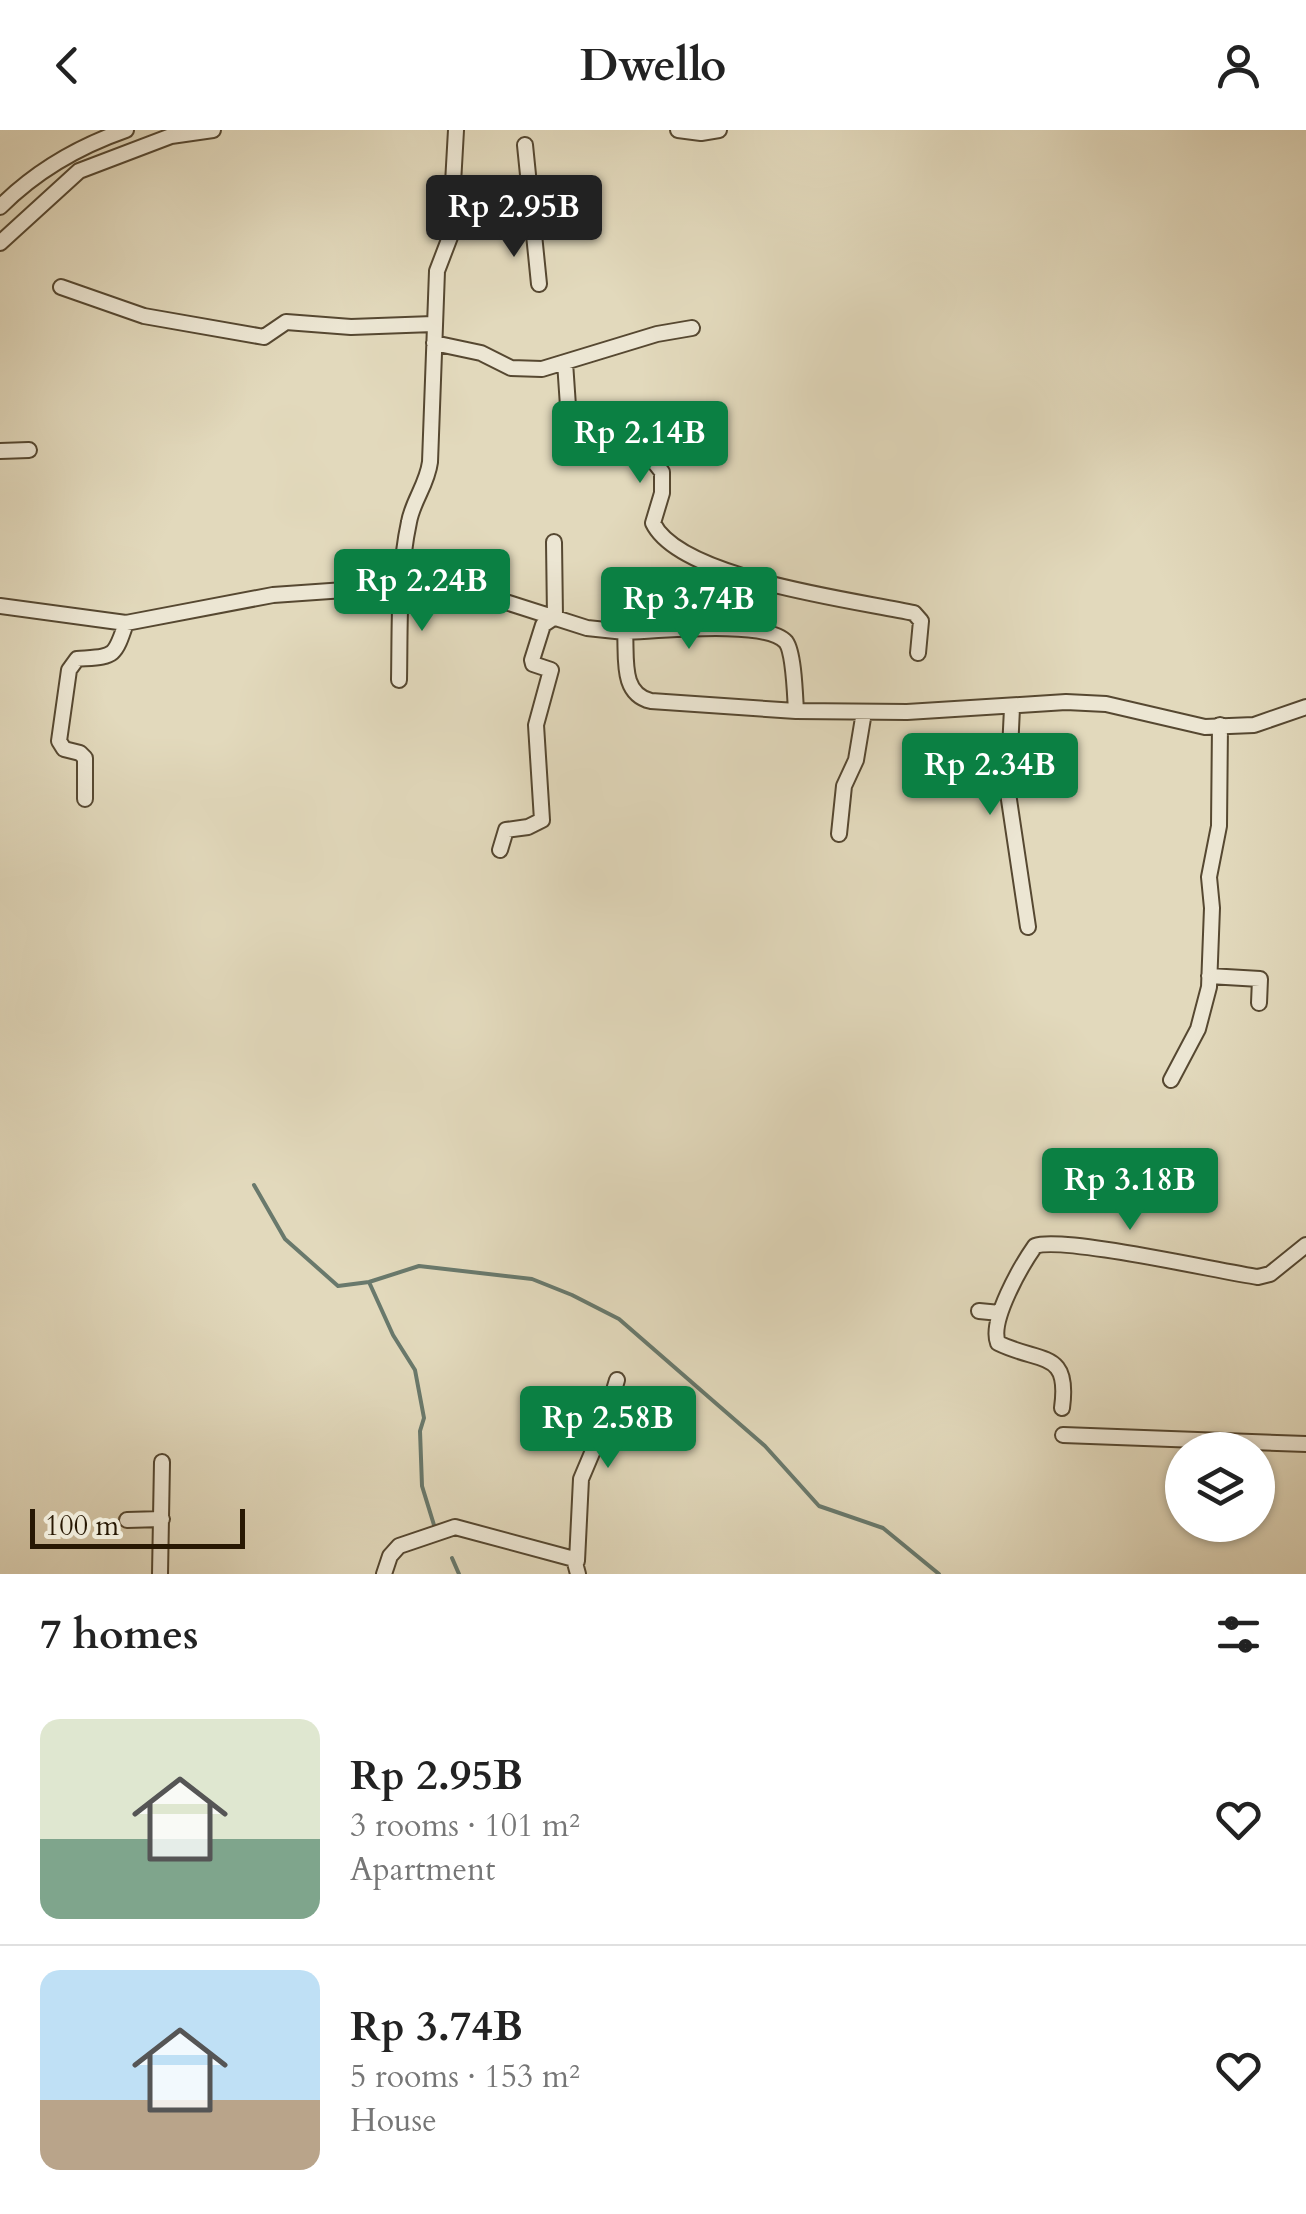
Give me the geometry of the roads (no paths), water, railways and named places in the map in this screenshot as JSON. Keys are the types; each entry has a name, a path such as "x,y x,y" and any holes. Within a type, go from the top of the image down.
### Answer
{"street":[{"path":"0,207 28,179 87,144 126,130"},
{"path":"0,244 78,171 170,133 213,130"},
{"path":"399,680 402,586 410,518 425,486 430,462 437,271 451,228 456,130"},
{"path":"678,130 719,130"},
{"path":"525,146 539,284"},
{"path":"451,228 588,231"},
{"path":"62,288 144,316 264,337 286,322 350,327 433,324"},
{"path":"434,343 481,354 512,368 542,369 657,334 692,328"},
{"path":"565,362 569,421 630,422 636,439 662,472 662,493 653,520 657,531 674,546 716,570 918,615 918,653"},
{"path":"0,451 29,450"},
{"path":"554,542 554,617"},
{"path":"753,629 753,598 758,580"},
{"path":"0,606 126,622 273,595 402,586 468,590 586,628 625,632 753,629 779,637 788,645 796,712"},
{"path":"500,850 506,830 542,820 536,725 550,670 532,660 543,625 554,617"},
{"path":"85,799 84,758 59,741 68,670 78,660 99,660 117,651 126,622"},
{"path":"625,632 629,686 643,699 796,712 1012,708 1066,702 1106,704 1206,727 1254,724 1306,706"},
{"path":"1012,708 1008,794 1028,927"},
{"path":"839,834 844,786 856,760 864,712"},
{"path":"1171,1080 1198,1028 1209,976 1210,877 1219,826 1220,725"},
{"path":"1209,976 1260,979 1260,1003"},
{"path":"1062,1408 1066,1382 1062,1371 1055,1364 998,1343 994,1333 1031,1251 1039,1244 1096,1249 1258,1277 1270,1274 1306,1245"},
{"path":"979,1311 1000,1313"},
{"path":"384,1574 390,1556 399,1546 455,1527 496,1536 577,1567 580,1478 604,1426 617,1380"},
{"path":"1063,1436 1306,1444"},
{"path":"160,1574 162,1462"},
{"path":"126,1520 162,1518"}],"waterway":[{"path":"254,1185 285,1239 338,1286 369,1282 419,1266 532,1279 619,1319 765,1446 819,1506 883,1528 939,1574"},
{"path":"369,1282 393,1335 415,1370 424,1418 420,1431 422,1486 434,1525"},
{"path":"452,1558 459,1574"}]}
